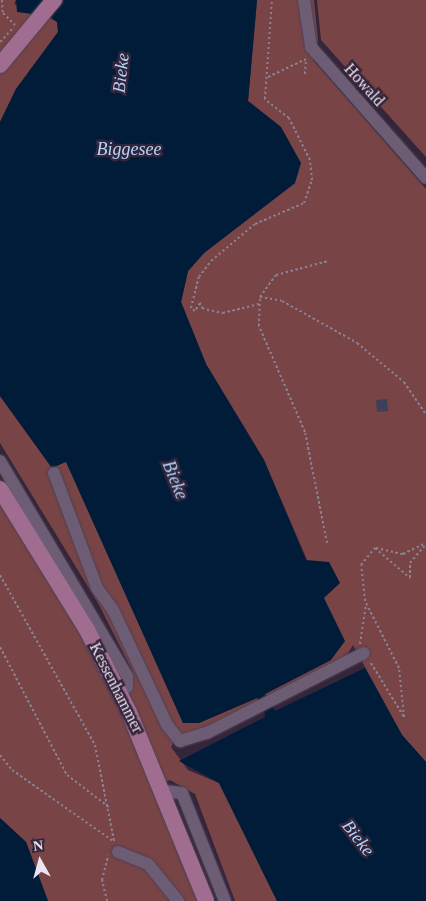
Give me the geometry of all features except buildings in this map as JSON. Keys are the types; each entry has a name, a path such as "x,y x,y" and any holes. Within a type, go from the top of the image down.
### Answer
{"main road":[{"path":"0,65 34,21 54,0"},
{"name":"Kessenhammer","path":"0,489 120,693 165,791 206,901"}],"street":[{"path":"304,0 310,55"},
{"name":"Howald","path":"310,55 426,178"},
{"path":"0,461 84,598 127,676 127,687 120,693"},
{"path":"54,473 97,588 113,610 176,739 185,743 272,701 364,653"},
{"path":"84,598 97,588"},
{"path":"165,791 182,793 225,901"},
{"path":"116,846 148,864 178,901"}],"path":[{"path":"0,42 15,25 1,13 2,0"},
{"path":"259,304 224,313 203,309 200,303 196,311 191,308 199,277 211,261 256,224 304,203 312,180 310,160 289,118 265,99 268,78 272,0"},
{"path":"268,78 310,55"},
{"path":"305,74 310,55"},
{"path":"327,543 305,432 259,326 259,304 260,297 276,275 328,261"},
{"path":"260,297 282,302 357,343 404,382 426,415"},
{"path":"375,548 403,554 426,543"},
{"path":"375,548 410,578 410,563 426,543"},
{"path":"366,604 399,668 402,717 360,644 366,604 361,565 375,548"},
{"path":"0,575 95,745 110,808 116,846"},
{"path":"0,648 67,775 110,808"},
{"path":"0,755 12,770 116,846"},
{"path":"103,870 107,901"}],"shaded area":[{"path":"0,0 16,0 14,4 48,16 57,22 58,32 16,89 0,122"},
{"path":"257,0 314,0 318,40 313,60 426,189 426,762 402,735 353,645 344,660 267,699 265,694 331,660 336,627 264,460 206,364 181,302 188,271 204,253 295,183 281,127 248,101"},
{"path":"317,0 426,0 426,157 321,40"},
{"path":"0,396 52,468 66,461 183,723 199,723 257,698 260,703 186,740 178,734 171,747 188,770 219,783 277,901 235,901 195,794 170,780 154,786 197,901 48,901 26,842 0,818 0,479 129,695 133,672 98,603 0,443"}],"water":[{"name":"Biggesee","path":"16,0 257,0 248,101 281,127 301,163 295,183 204,253 188,271 181,302 206,364 264,460 306,560 329,562 340,583 324,598 345,641 331,660 265,694 275,711 365,668 402,735 426,762 426,901 277,901 219,783 179,761 265,717 264,710 257,698 199,723 183,723 66,462 52,468 0,396 0,122 16,89 58,32 57,22 48,16 17,12"},
{"path":"0,818 26,842 48,901 0,901"}],"water label":[{"name":"Bieke","path":"121,73"},
{"name":"Bieke","path":"175,480"},
{"name":"Bieke","path":"358,838"}]}
